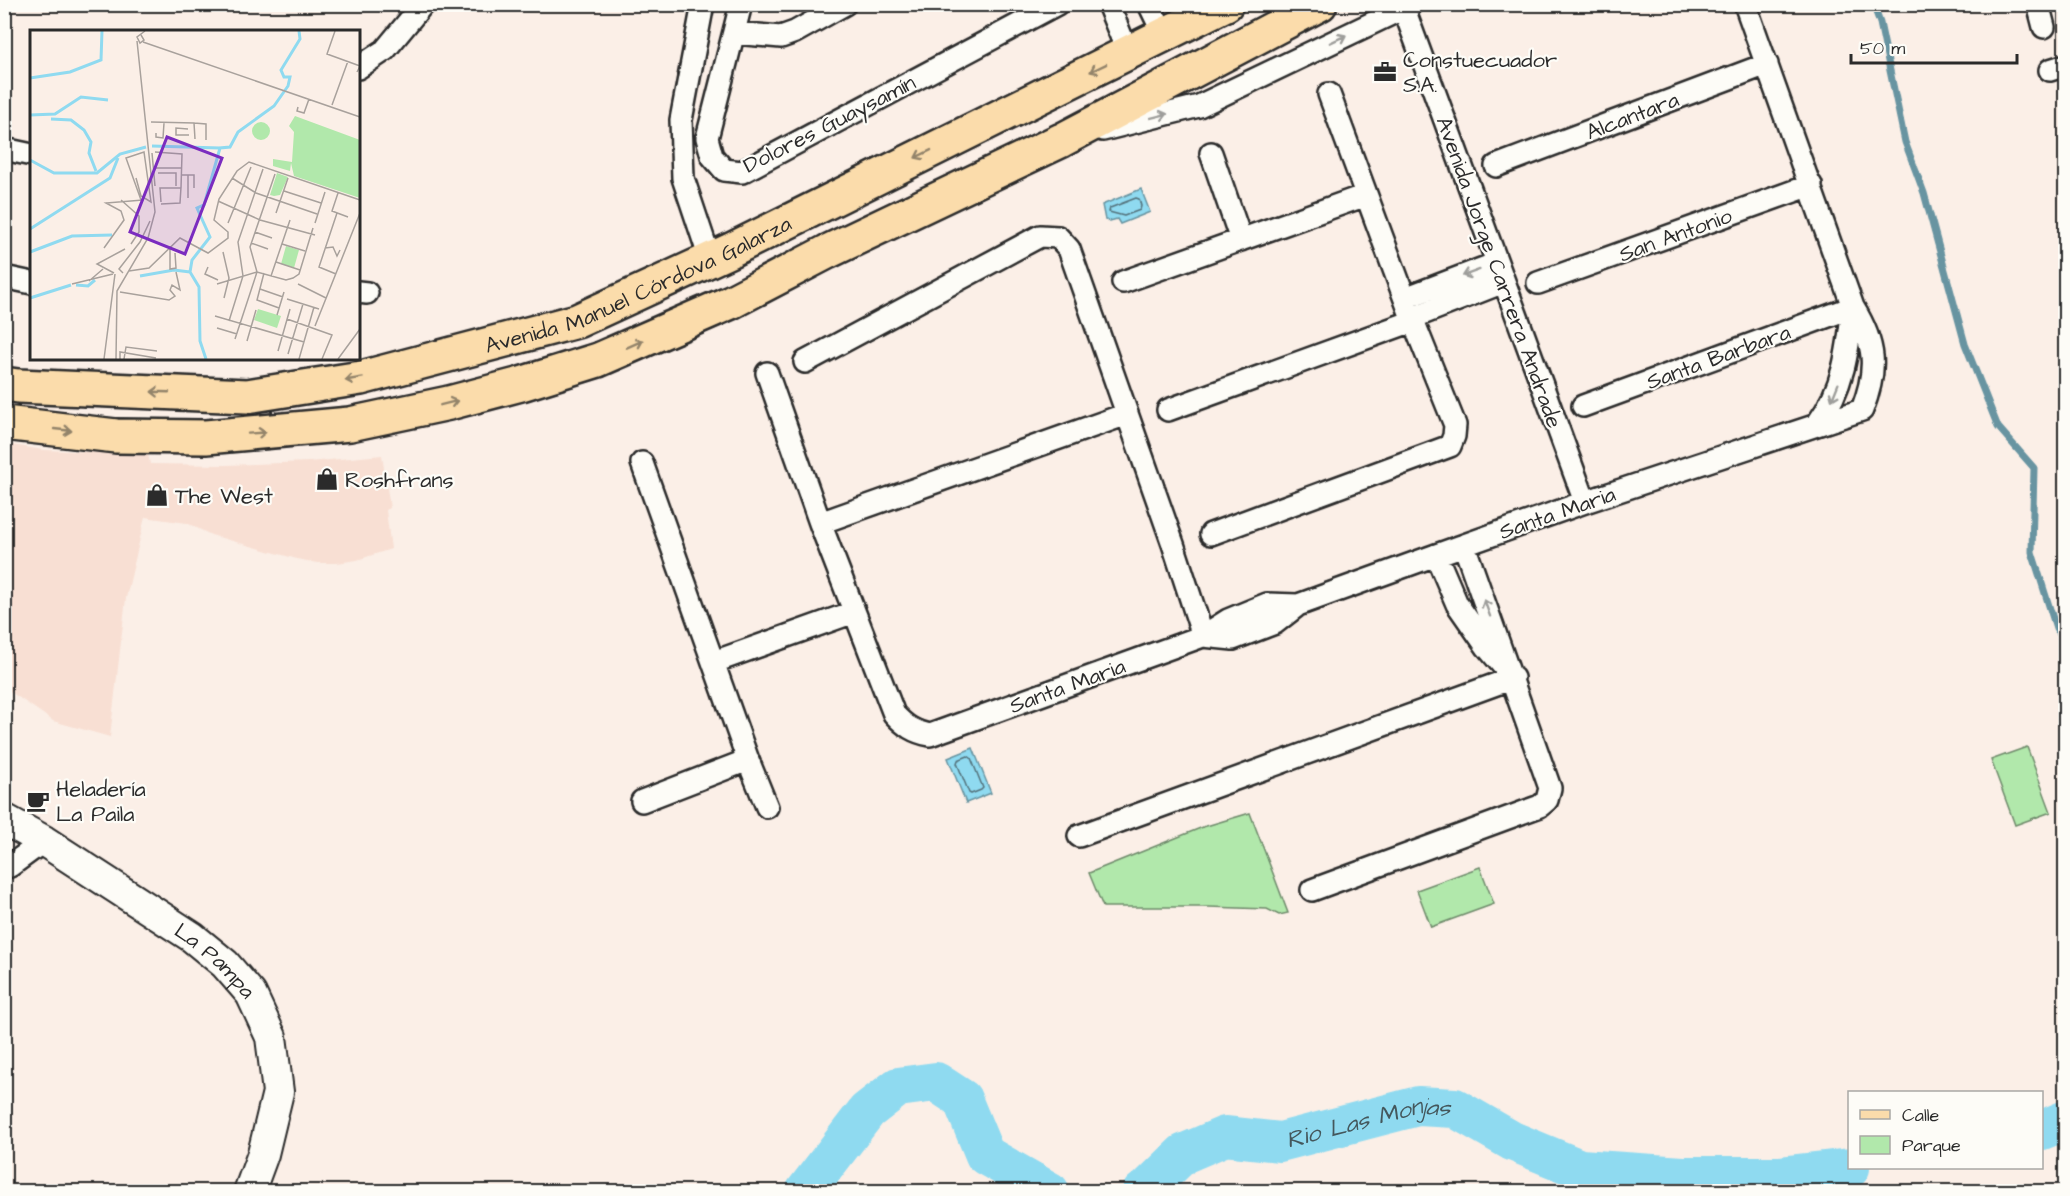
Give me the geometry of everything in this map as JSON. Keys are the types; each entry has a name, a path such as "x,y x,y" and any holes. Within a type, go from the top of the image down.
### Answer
{"main road":[{"name":"Avenida Manuel Córdova Galarza","path":"4,384 247,396 361,378 577,321 710,259 1226,4"},
{"name":"Avenida Manuel Córdova Galarza","path":"4,423 116,436 206,437 350,424 448,403 521,384 598,360 730,302 827,252 1062,140 1320,4"}],"street":[{"path":"360,67 385,50 423,4"},
{"path":"703,4 681,120 684,178 710,259"},
{"name":"Dolores Guaysamín","path":"741,4 707,138 712,156 724,170 742,172 1057,4"},
{"path":"734,33 781,37 795,32 845,4"},
{"path":"1108,4 1128,53"},
{"path":"1149,4 1164,35"},
{"name":"Santa Maria","path":"854,612 894,714 916,732 930,735 1203,636 1228,620 1267,604 1298,605 1585,502 1862,410 1870,381 1873,352 1868,334 1853,307 1745,4"},
{"path":"2038,4 2044,27"},
{"name":"Avenida Manuel Córdova Galarza","path":"1062,140 1199,106 1408,7"},
{"name":"Avenida Jorge Carrera Andrade","path":"1408,7 1501,273 1585,502"},
{"name":"Alcantara","path":"1496,166 1767,64"},
{"path":"1210,534 1450,446 1454,436 1455,425 1410,312 1329,94"},
{"path":"4,149 30,156"},
{"path":"1211,153 1241,240"},
{"name":"San Antonio","path":"1539,283 1811,185"},
{"path":"1123,282 1366,195"},
{"path":"805,362 1040,236 1058,237 1069,249 1203,636"},
{"path":"1168,410 1501,273"},
{"path":"4,277 30,283"},
{"name":"Santa Maria","path":"1818,423 1828,409 1847,359 1853,307"},
{"name":"Santa Barbara","path":"1583,406 1853,307"},
{"path":"714,662 854,612 767,373"},
{"path":"820,523 1127,414"},
{"path":"642,463 766,807"},
{"path":"1312,890 1540,806 1547,800 1550,788 1513,678 1464,545"},
{"path":"1436,555 1457,604 1487,647 1513,678"},
{"path":"1079,836 1513,678"},
{"path":"642,801 748,760"},
{"name":"La Pampa","path":"4,819 44,841 192,937 225,964 251,994 271,1038 278,1092 263,1154 249,1191"},
{"path":"4,868 44,841"}],"shaded area":[{"path":"5,444 44,450 148,454 150,464 225,465 308,462 382,455 390,508 386,510 391,549 357,560 317,563 211,535 187,523 145,517 126,598 110,737 53,721 5,688"}],"green space":[{"path":"2027,747 2051,812 2015,825 1991,760"},
{"path":"1250,813 1288,913 1279,915 1267,909 1209,907 1103,907 1089,873 1203,827"},
{"path":"1480,867 1494,904 1431,927 1417,890"}],"water":[{"path":"1141,189 1150,212 1120,224 1117,219 1105,220 1102,205"},
{"path":"973,748 991,793 966,803 948,758"}],"waterway":[{"path":"1873,4 1880,23 1905,142 1924,193 1965,344 1998,427 2034,468 2032,552 2056,628 2066,643"},
{"name":"Rio Las Monjas","path":"805,1192 867,1111 898,1087 936,1082 962,1099 985,1155 1050,1192"},
{"name":"Rio Las Monjas","path":"1142,1192 1183,1154 1225,1136 1280,1142 1418,1106 1455,1108 1512,1141 1580,1169 1683,1176 1779,1176 1848,1168"},
{"name":"Rio Las Monjas","path":"2043,1130 2066,1120"}],"place":[{"name":"Constuecuador S.A.","path":"1385,72"},
{"name":"Roshfrans","path":"327,479"},
{"name":"The West","path":"157,495"},
{"name":"Heladería La Paila","path":"38,801"}]}
